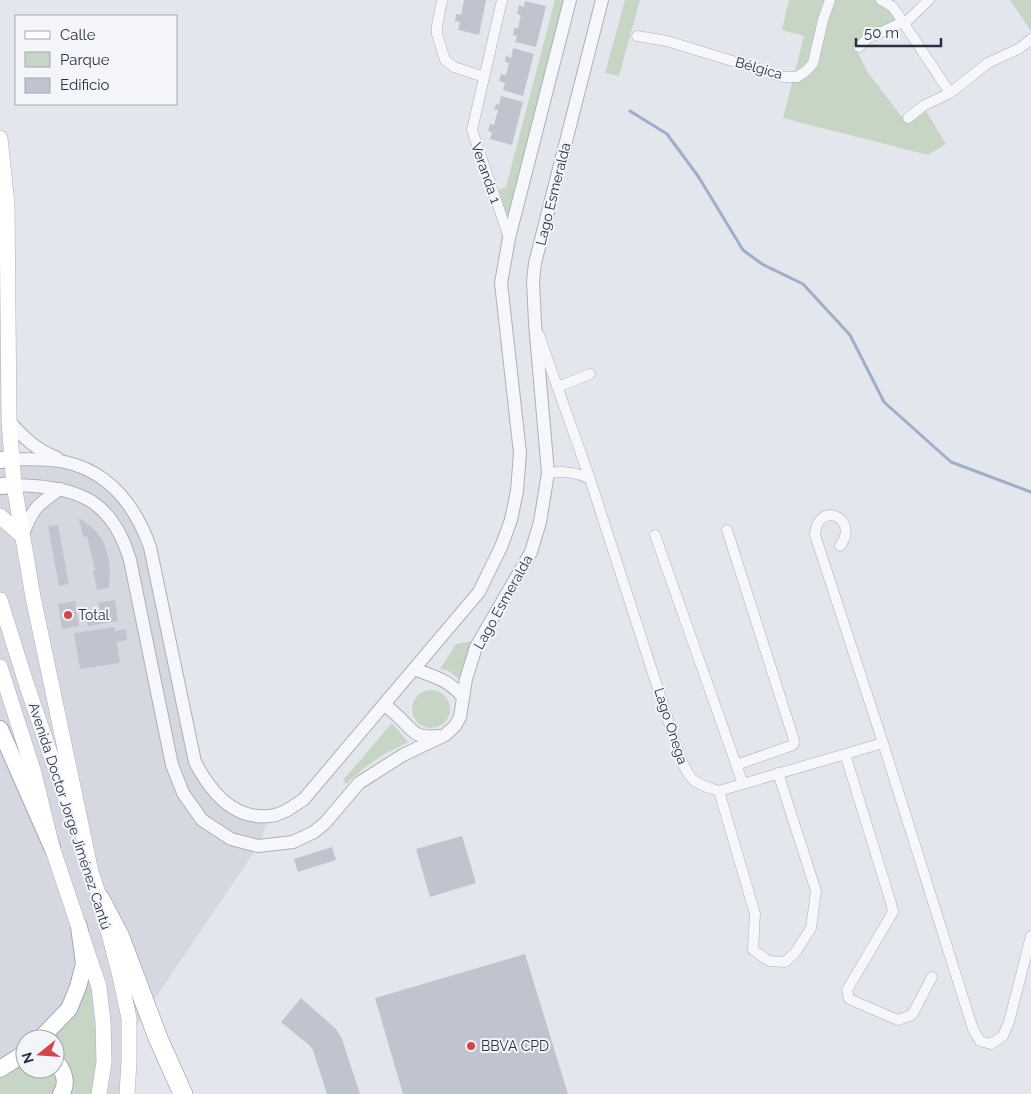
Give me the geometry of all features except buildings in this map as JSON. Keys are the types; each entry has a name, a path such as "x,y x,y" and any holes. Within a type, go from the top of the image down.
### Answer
{"highway":[{"path":"100,899 120,937 158,1038 183,1094"}],"main road":[{"path":"0,138 7,204 9,421 4,461 7,486 22,536 33,597 92,872"},
{"path":"0,435 9,421"},
{"path":"0,516 22,536"},
{"name":"Avenida Doctor Jorge Jiménez Cantú","path":"0,600 60,786 92,872 119,972 129,1018 127,1094"},
{"name":"Avenida Doctor Jorge Jiménez Cantú","path":"0,667 34,773 52,847 99,987 103,1022 104,1062 99,1094"},
{"path":"0,729 52,847"},
{"path":"50,1029 69,1009 78,987 84,964 78,926"},
{"path":"0,1069 15,1059"},
{"path":"61,1094 65,1084 64,1079"}],"street":[{"path":"442,0 437,26 445,60 454,68 484,77"},
{"name":"Veranda 1","path":"502,0 472,130 509,238"},
{"name":"Lago Esmeralda","path":"4,461 64,461 89,470 106,480 120,493 130,505 144,530 153,561 196,762 208,785 219,798 234,809 248,815 270,816 291,808 304,799 479,592 501,547 511,520 517,491 520,453 502,283 509,238 570,0"},
{"name":"Lago Esmeralda","path":"7,486 60,489 81,495 96,504 114,522 122,536 130,560 172,764 183,793 202,820 231,840 258,846 293,842 314,832 325,823 359,783 403,755 445,735 455,726 460,717 462,696 476,647 531,552 540,522 548,473 535,322 533,281 535,263 602,0"},
{"name":"Bélgica","path":"637,36 667,41 784,77 796,77 814,63 823,20 830,0"},
{"path":"881,0 893,7 950,94"},
{"path":"859,47 868,38 903,22 920,10 929,0"},
{"path":"908,118 923,106 950,94 988,63 1020,48 1031,39"},
{"name":"Lago Onega","path":"535,322 590,479 687,775 700,786 719,791"},
{"path":"557,387 590,374"},
{"path":"9,421 26,440 41,451 64,461"},
{"path":"548,473 577,473 590,479"},
{"path":"22,536 32,512 44,500 60,489"},
{"path":"840,546 845,540 847,532 844,522 837,516 829,515 821,518 816,525 815,535 973,1029 980,1041 991,1044 1003,1036 1009,1022 1031,936"},
{"path":"727,530 794,740 793,745 736,765"},
{"path":"655,535 743,784"},
{"path":"414,669 444,680 454,686 462,696"},
{"path":"384,704 413,733 420,736 445,735"},
{"path":"413,733 414,750"},
{"path":"778,773 816,891 811,928 795,953 785,962 769,961 753,950 755,914 719,791 778,773 883,744"},
{"path":"845,754 891,903 892,912 847,990 849,999 898,1020 912,1015 932,977"}],"shaded area":[{"path":"0,140 11,459 89,470 136,513 191,744 219,798 270,816 258,846 129,1037 127,1094 0,1094"}],"green space":[{"path":"555,0 570,0 509,238 492,193 506,187"},
{"path":"625,0 640,0 619,76 605,73"},
{"path":"789,0 894,0 907,20 857,51 867,71 901,116 908,118 923,106 946,144 928,155 783,118 804,36 782,30"},
{"path":"1010,0 1031,0 1031,31"},
{"path":"472,641 459,679 447,670 440,669 456,644"},
{"path":"431,690 444,696 450,709 444,722 431,728 418,722 412,709 418,696"},
{"path":"392,723 408,742 381,756 346,784 343,780"},
{"path":"84,964 99,987 99,1094 0,1094 0,1069 15,1059 15,1079 65,1079 65,1029 51,1028"}],"waterway":[{"path":"630,111 667,134 698,176 743,250 762,264 803,284 850,335 884,402 951,462 1031,492"}],"place":[{"name":"Total","path":"68,615"},
{"name":"BBVA CPD","path":"471,1046"}]}
